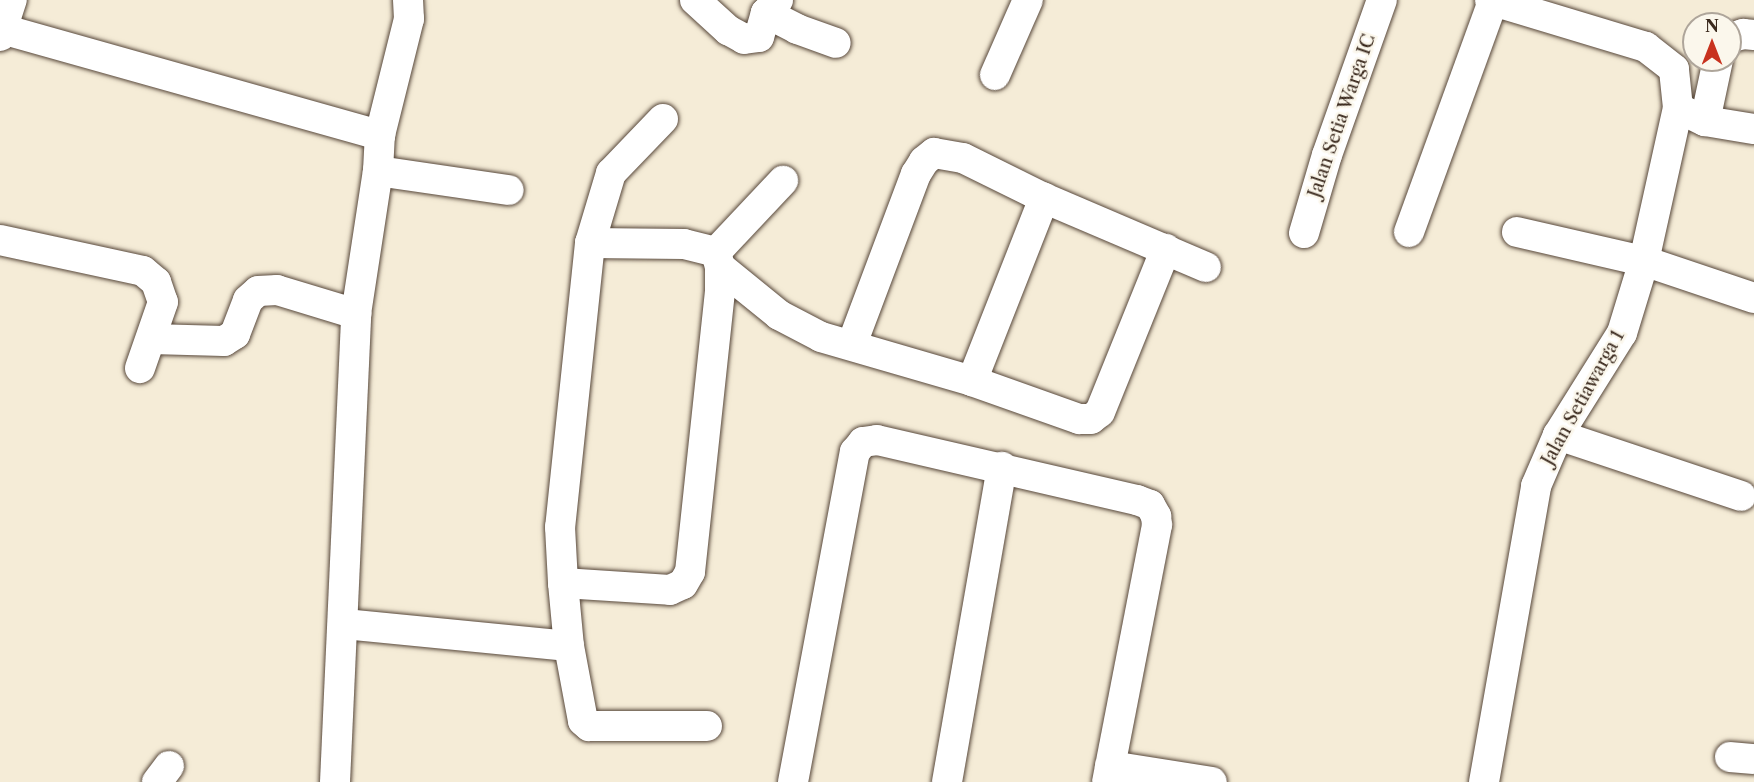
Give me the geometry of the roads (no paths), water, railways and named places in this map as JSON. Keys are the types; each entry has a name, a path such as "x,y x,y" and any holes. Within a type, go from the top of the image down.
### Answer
{"street":[{"path":"12,0 1,32 380,135"},
{"path":"335,782 344,624 356,314 378,171 380,135 409,19 408,0"},
{"path":"694,0 728,30 744,39 759,37 772,7 836,43"},
{"path":"995,75 1028,0"},
{"name":"Jalan Setia Warga IC","path":"1304,233 1327,155 1382,0"},
{"path":"1409,232 1492,1"},
{"name":"Jalan Setiawarga 1","path":"1484,782 1536,486 1558,435 1622,333 1644,261 1678,108 1674,69 1646,47 1492,1"},
{"path":"1705,121 1715,72"},
{"path":"1678,108 1705,121 1754,129"},
{"path":"663,119 611,173 590,243 560,527 563,583 569,646 583,721 589,726 707,726"},
{"path":"852,344 916,174 924,161 934,153 963,158 1044,198 1206,267"},
{"path":"378,171 509,189"},
{"path":"563,583 670,591 683,584 690,572 720,289 718,259 783,181"},
{"path":"972,381 1044,198"},
{"path":"1517,232 1644,261 1754,298"},
{"path":"0,240 143,271 156,282 163,302 140,369"},
{"path":"590,243 684,244 718,259 779,315 821,337 852,344 972,381 1079,419 1091,419 1100,411 1166,249"},
{"path":"151,339 224,341 235,334 248,300 258,291 277,290 356,314"},
{"path":"1558,435 1741,496"},
{"path":"793,782 855,452 863,442 877,440 1002,467 1150,505 1156,516 1157,525 1109,774 1212,782"},
{"path":"947,782 1002,467"},
{"path":"344,624 569,646"}]}
